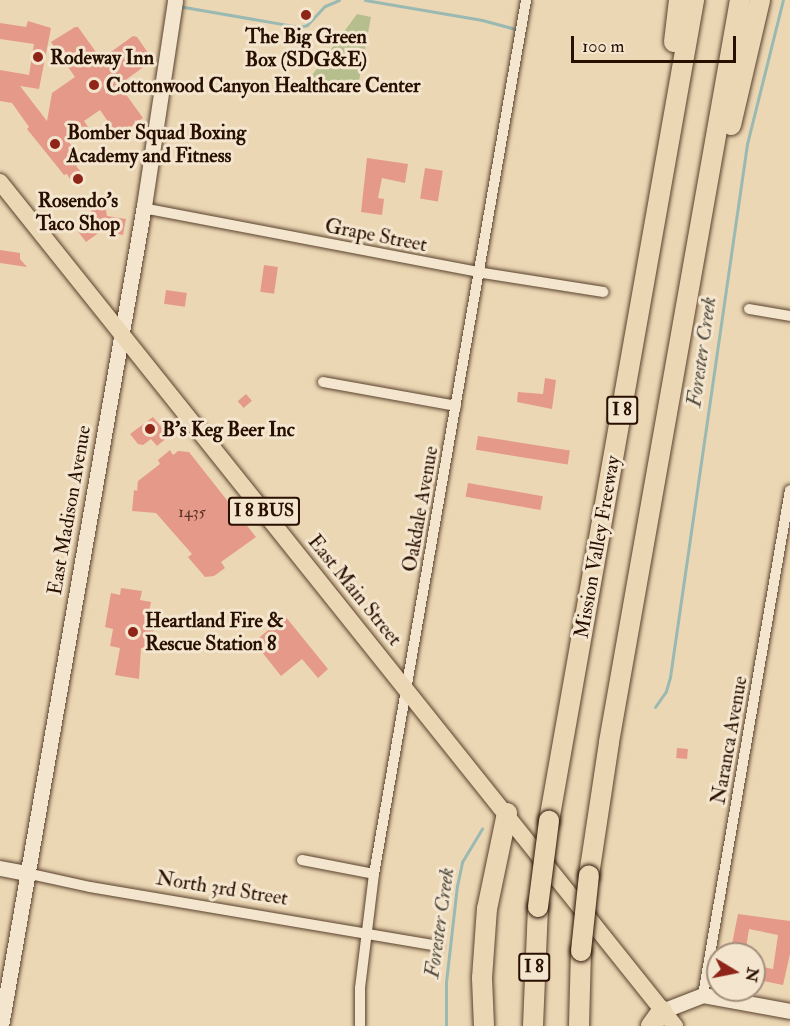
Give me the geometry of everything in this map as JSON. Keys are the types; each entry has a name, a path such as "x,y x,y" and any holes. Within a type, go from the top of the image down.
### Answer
{"highway":[{"path":"657,212 679,0"},
{"name":"Mission Valley Freeway","path":"533,1026 538,908 549,820 694,0"},
{"name":"I 8","path":"579,1026 581,951 589,875 609,742 740,0"},
{"path":"706,195 724,153 760,0"},
{"path":"484,1026 482,978 487,909 507,813"}],"main road":[{"name":"East Main Street","path":"0,182 507,813 656,1018 675,1026"}],"street":[{"name":"East Madison Avenue","path":"1,1026 122,333 176,0"},
{"name":"Oakdale Avenue","path":"360,1026 360,988 374,874 526,0"},
{"name":"Grape Street","path":"143,208 477,272 603,292"},
{"path":"749,309 790,316"},
{"path":"323,382 456,406"},
{"name":"Naranca Avenue","path":"704,995 790,490"},
{"path":"302,860 374,874"},
{"name":"North 3rd Street","path":"0,868 90,887 437,946"},
{"path":"656,1018 704,995 790,1011"}],"green space":[{"path":"357,14 371,17 358,86 310,78"}],"building":[{"path":"28,21 51,28 39,89 20,86 47,121 52,93 75,77 51,42 75,27 78,27 101,59 133,36 137,37 153,60 127,79 125,93 143,118 118,136 100,110 84,121 88,127 68,141 83,161 76,166 86,178 82,187 74,186 67,174 64,175 27,129 29,127 12,103 0,101 0,70 29,75 34,44 0,39 0,23 26,27"},
{"path":"367,158 408,164 405,183 382,178 378,198 384,199 382,215 361,212"},
{"path":"425,168 443,171 438,201 420,199"},
{"path":"104,200 107,216 126,219 123,235 101,231 86,242 77,230 92,216 90,202"},
{"path":"0,250 20,253 20,259 27,267 0,263"},
{"path":"264,265 278,267 274,294 260,292"},
{"path":"166,290 187,293 185,307 164,304"},
{"path":"545,378 556,380 552,409 517,402 518,392 543,394"},
{"path":"246,394 252,401 244,408 238,401"},
{"name":"B's Keg Beer Inc","path":"153,417 169,436 157,446 151,439 143,445 138,444 130,434"},
{"path":"478,436 570,451 568,464 476,450"},
{"path":"170,450 173,455 178,451 189,452 256,537 221,562 225,568 214,576 205,577 188,557 192,554 156,513 132,511 134,490 137,491 138,481 160,464 158,460"},
{"path":"468,483 543,496 540,510 466,497"},
{"name":"Heartland Fire & Rescue Station 8","path":"121,588 142,591 140,600 151,602 147,621 156,623 147,649 141,648 139,679 115,675 120,648 110,646 113,629 105,627 111,593 120,595"},
{"path":"285,616 328,669 318,678 302,659 281,676 254,642"},
{"path":"677,748 688,749 687,759 676,758"},
{"path":"738,914 790,921 790,954 783,985 766,981 766,968 773,969 778,935 749,929 747,942 732,942"}],"waterway":[{"path":"178,6 300,27 307,25 325,6 339,0"},
{"path":"365,0 482,20 519,30"},
{"name":"Forester Creek","path":"655,707 666,691 670,677 747,144 783,0"},
{"name":"Forester Creek","path":"446,1026 446,982 457,886 462,862 482,829"}],"place":[{"name":"The Big Green Box (SDG&E)","path":"306,15"},
{"name":"Rodeway Inn","path":"38,57"},
{"name":"Cottonwood Canyon Healthcare Center","path":"94,85"},
{"name":"Bomber Squad Boxing Academy and Fitness","path":"55,144"},
{"name":"Rosendo's Taco Shop","path":"78,179"},
{"name":"B's Keg Beer Inc","path":"150,429"},
{"name":"Heartland Fire & Rescue Station 8","path":"133,632"}]}
